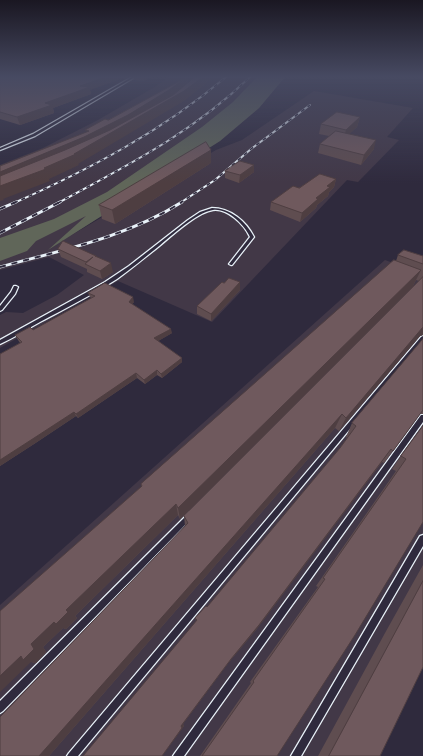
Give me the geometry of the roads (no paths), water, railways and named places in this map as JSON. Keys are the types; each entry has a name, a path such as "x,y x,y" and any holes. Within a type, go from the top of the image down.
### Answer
{"lane":[{"path":"0,149 39,132 73,112"},
{"path":"0,342 107,283 125,271 185,224 209,209 218,209 226,212 250,230 252,237 231,264"},
{"path":"0,309 16,287"},
{"path":"72,756 423,338"},
{"path":"178,756 423,417"},
{"path":"0,708 195,510"},
{"path":"296,756 423,539"}],"railway":[{"path":"14,203 70,177 124,148 181,112"},
{"path":"58,203 158,147 208,112"},
{"path":"180,203 215,180 251,149 300,112"},
{"path":"0,209 16,202"},
{"path":"0,233 60,202"},
{"path":"0,267 70,248 117,233 139,225 182,202"}]}
